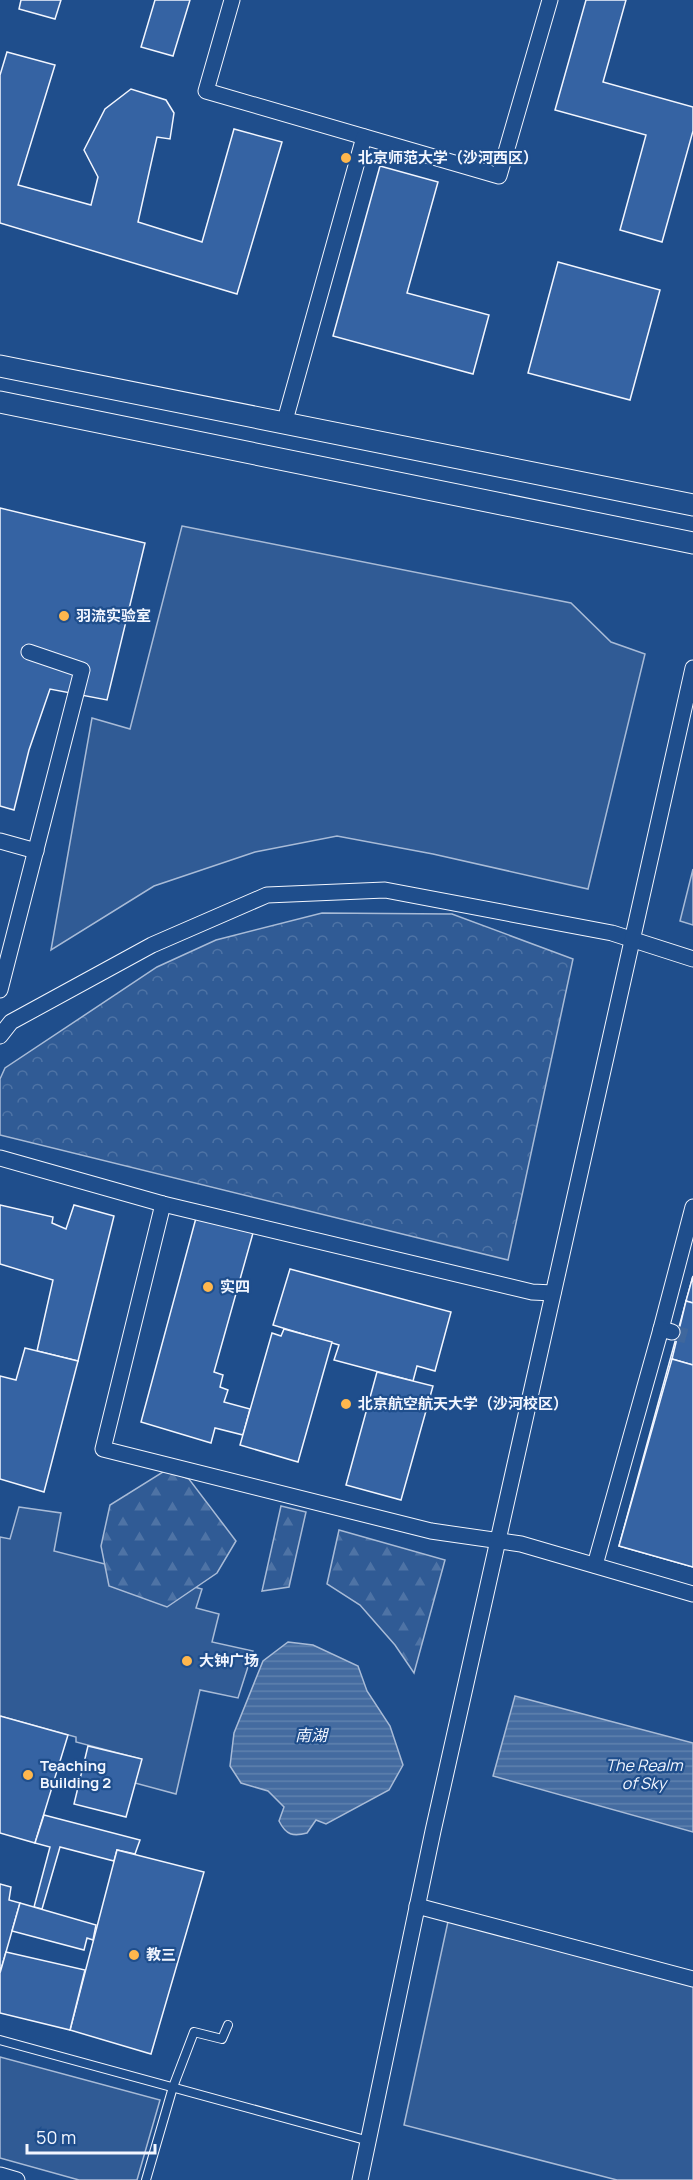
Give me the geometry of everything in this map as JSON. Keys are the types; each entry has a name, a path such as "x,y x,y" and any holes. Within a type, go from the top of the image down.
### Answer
{"street":[{"path":"232,0 206,91 498,176 550,0"},
{"path":"284,424 364,137"},
{"path":"0,366 693,505"},
{"path":"0,402 693,543"},
{"path":"0,990 82,669 29,652"},
{"path":"360,2180 497,1542 693,668"},
{"path":"0,841 36,851"},
{"path":"1,1032 10,1022 152,945 267,895 385,890 612,933 693,958"},
{"path":"0,1158 163,1204 532,1292 553,1293"},
{"path":"163,1204 103,1449 431,1531 521,1544 693,1594"},
{"path":"595,1565 667,1330 693,1207"},
{"path":"417,1906 693,1979"},
{"path":"0,2175 17,2180"}],"lane":[{"path":"146,2180 173,2087 194,2032 222,2039 228,2025"},
{"path":"0,2040 369,2141"}],"shaded area":[{"path":"182,526 571,603 611,642 645,654 588,889 433,854 337,836 255,852 154,886 51,950 92,718 130,729"},
{"path":"693,869 693,925 680,921"},
{"name":"大钟广场","path":"19,1507 61,1513 54,1551 202,1589 196,1608 219,1614 212,1642 253,1651 238,1698 200,1690 176,1794 135,1783 141,1759 76,1742 76,1737 0,1716 0,1537 10,1539"},
{"path":"449,1917 693,1985 693,2180 617,2180 404,2125"},
{"path":"0,2057 160,2100 137,2180 79,2180 0,2158"}],"green space":[{"path":"322,913 452,914 573,959 508,1260 0,1135 0,1079 5,1068 157,967 216,940"},
{"path":"166,1470 189,1479 236,1541 217,1573 167,1607 109,1586 101,1546 110,1505"},
{"path":"281,1506 306,1512 289,1587 262,1591"},
{"path":"339,1530 445,1560 414,1673 395,1645 360,1605 327,1584"}],"water":[{"name":"南湖","path":"288,1642 313,1645 358,1666 367,1691 390,1726 403,1765 389,1790 326,1824 316,1820 307,1833 298,1835 287,1832 279,1821 284,1807 268,1791 241,1783 230,1766 234,1733 263,1661"},
{"name":"The Realm of Sky","path":"515,1696 693,1743 693,1832 493,1776"}],"building":[{"path":"21,0 61,0 55,19 19,9"},
{"path":"155,0 190,0 173,56 141,47"},
{"path":"586,0 626,0 603,82 693,107 693,131 662,242 620,230 646,135 555,110"},
{"path":"7,52 55,65 18,185 91,205 98,177 84,150 105,109 131,89 166,100 174,113 170,139 157,137 138,222 202,242 234,129 282,142 237,294 0,223 0,75"},
{"path":"380,166 438,182 407,293 489,315 473,374 333,336"},
{"path":"558,262 660,290 630,400 528,373"},
{"name":"羽流实验室","path":"0,508 145,543 107,700 50,689 29,750 14,810 0,806"},
{"path":"0,1205 53,1217 52,1223 66,1229 74,1205 114,1216 78,1361 37,1351 53,1280 0,1264"},
{"name":"实四","path":"196,1218 253,1233 214,1372 223,1375 220,1387 228,1390 224,1402 250,1409 243,1435 215,1428 211,1443 141,1422"},
{"path":"290,1269 451,1312 435,1371 417,1366 413,1381 334,1360 339,1345 273,1325"},
{"path":"693,1276 693,1567 619,1546"},
{"path":"693,1276 693,1303 686,1301"},
{"path":"686,1301 693,1303 693,1365 672,1359"},
{"path":"284,1329 332,1342 298,1462 240,1445 272,1333 281,1336"},
{"path":"25,1348 78,1361 44,1492 0,1479 0,1376 16,1380"},
{"path":"672,1359 693,1365 693,1567 619,1546"},
{"path":"377,1372 433,1386 401,1500 346,1485"},
{"name":"Teaching Building 2","path":"0,1716 68,1735 35,1843 0,1833"},
{"path":"88,1746 142,1759 126,1817 74,1804"},
{"path":"44,1815 140,1840 135,1854 117,1850 114,1861 60,1847 42,1909 34,1907 50,1847 35,1843"},
{"name":"教三","path":"117,1850 204,1872 151,2054 70,2030"},
{"path":"0,1884 11,1887 9,1900 20,1903 0,1973"},
{"path":"20,1903 96,1925 93,1940 87,1938 84,1950 12,1931"},
{"path":"6,1952 85,1970 70,2030 0,2013 0,1973"}],"tunnel":[{"path":"672,1332 693,1338"}],"place":[{"name":"北京师范大学（沙河西区）","path":"346,158"},
{"name":"羽流实验室","path":"64,616"},
{"name":"实四","path":"208,1287"},
{"name":"北京航空航天大学（沙河校区）","path":"346,1404"},
{"name":"大钟广场","path":"187,1661"},
{"name":"Teaching Building 2","path":"28,1775"},
{"name":"教三","path":"134,1955"}]}
